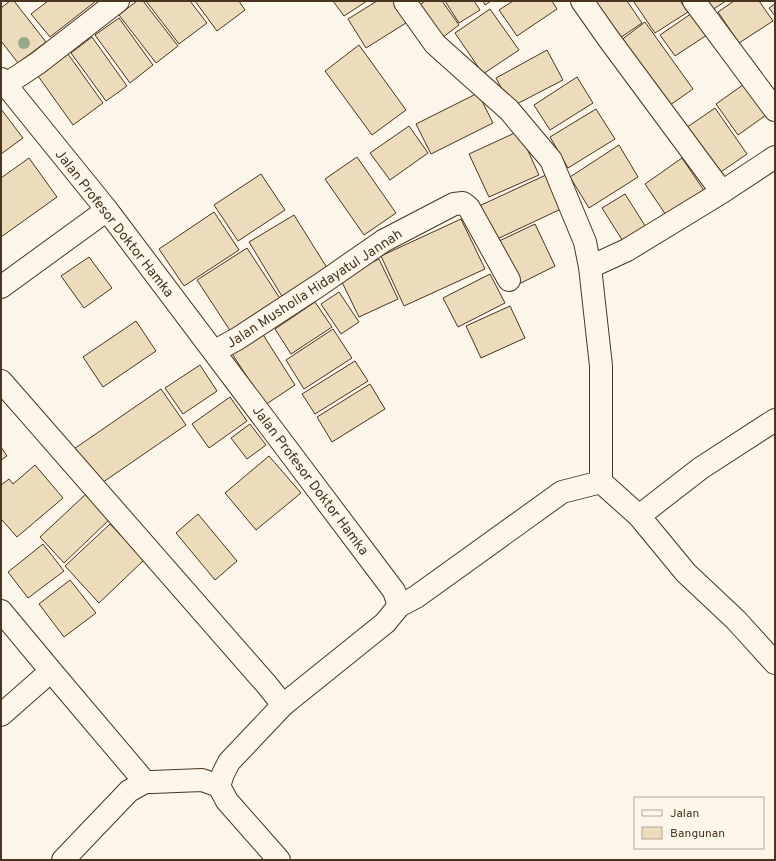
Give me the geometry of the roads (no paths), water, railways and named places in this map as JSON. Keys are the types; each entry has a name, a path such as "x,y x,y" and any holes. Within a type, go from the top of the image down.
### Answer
{"street":[{"path":"3,82 38,63 118,1"},
{"path":"406,1 405,2 435,44 509,110 551,160 585,242 590,267 601,366 601,482 639,516 686,573 736,620 775,663"},
{"path":"582,1 722,192"},
{"path":"694,1 775,110"},
{"name":"Jalan Profesor Doktor Hamka","path":"3,82 107,210 394,591 399,606"},
{"path":"590,267 627,250 722,192 775,157"},
{"name":"Jalan Musholla Hidayatul Jannah","path":"214,352 321,284 383,241 454,204 463,203 469,208 509,280"},
{"path":"1,287 107,210"},
{"path":"1,381 262,679 283,705"},
{"path":"639,516 701,468 775,420"},
{"path":"219,786 229,762 283,705 384,623 399,606 416,597 562,492 601,482"},
{"path":"1,611 145,782"},
{"path":"1,715 51,671"},
{"path":"63,860 129,791 145,782 202,780 219,786 227,801 279,860"}]}
